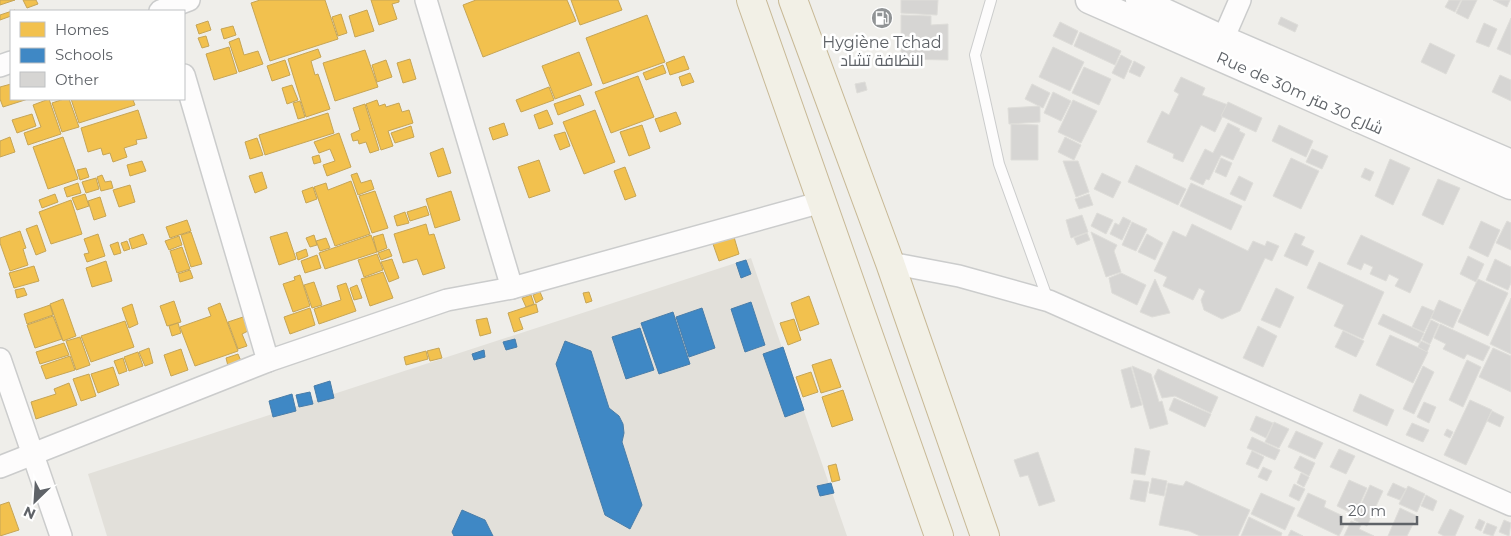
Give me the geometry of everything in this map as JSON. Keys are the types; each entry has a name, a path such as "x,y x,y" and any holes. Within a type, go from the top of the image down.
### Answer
{"highway":[{"path":"751,0 940,536"},
{"path":"794,0 890,263 984,536"}],"street":[{"path":"163,8 189,0"},
{"path":"426,0 512,288"},
{"name":"Rue de 30m شارع 30 متر","path":"1089,0 1219,47 1511,186"},
{"path":"1139,0 1219,47 1511,164"},
{"path":"1219,47 1240,0"},
{"path":"185,78 268,361"},
{"path":"0,467 268,361 447,300 512,288 822,202"},
{"path":"890,263 959,276 1049,301 1511,505"},
{"path":"0,358 61,536"}],"lane":[{"path":"991,0 975,55 999,164 1049,301"}],"shaded area":[{"path":"751,258 847,536 107,536 88,474"}],"building: Homes":[{"path":"0,0 15,0 0,5"},
{"path":"23,0 36,0 38,4 27,8"},
{"path":"260,0 325,0 338,39 270,61 251,3"},
{"path":"371,0 399,0 399,2 392,4 397,19 379,25"},
{"path":"476,0 567,0 576,21 483,57 463,5"},
{"path":"571,0 618,0 622,10 580,25"},
{"path":"367,10 374,31 355,37 349,16"},
{"path":"10,11 10,16 0,20 0,15"},
{"path":"341,14 347,33 338,36 332,17"},
{"path":"647,15 665,62 603,84 586,38"},
{"path":"208,21 211,30 199,34 196,25"},
{"path":"233,26 236,35 224,39 221,29"},
{"path":"206,36 209,46 202,48 198,38"},
{"path":"239,38 244,55 258,51 263,64 239,72 229,42"},
{"path":"229,47 237,73 214,80 206,54"},
{"path":"318,49 321,57 311,61 315,75 318,74 330,109 306,117 288,59"},
{"path":"365,50 378,87 335,101 323,63"},
{"path":"579,52 592,85 555,99 542,66"},
{"path":"684,56 689,69 670,75 666,63"},
{"path":"410,59 416,79 403,83 397,63"},
{"path":"285,60 290,75 272,81 267,66"},
{"path":"386,60 392,77 377,82 372,65"},
{"path":"663,65 666,73 646,80 643,73"},
{"path":"690,73 694,82 682,86 679,77"},
{"path":"638,76 654,117 611,133 595,92"},
{"path":"10,84 10,100 25,100 3,107 0,99 0,87"},
{"path":"292,85 298,100 287,104 282,88"},
{"path":"549,87 554,100 521,112 516,100"},
{"path":"580,95 584,105 558,115 554,104"},
{"path":"49,100 61,134 28,145 24,133 41,127 33,105"},
{"path":"69,100 79,127 62,132 52,103"},
{"path":"71,100 133,100 135,105 79,123"},
{"path":"377,100 379,106 385,104 386,107 399,103 402,112 409,110 413,123 388,131 393,146 381,150 366,104"},
{"path":"300,101 305,117 298,119 293,103"},
{"path":"365,104 379,150 370,153 366,142 359,144 358,140 353,141 351,134 360,130 353,108"},
{"path":"138,110 147,138 136,140 137,144 124,148 127,157 113,162 110,153 103,155 101,148 88,152 81,128"},
{"path":"547,110 553,124 539,129 534,115"},
{"path":"595,110 615,162 584,174 563,122"},
{"path":"676,112 681,124 660,132 655,119"},
{"path":"328,113 334,133 265,155 259,135"},
{"path":"32,114 36,126 17,133 12,120"},
{"path":"504,123 508,135 493,140 489,128"},
{"path":"642,125 650,148 629,156 620,132"},
{"path":"411,126 414,137 395,143 391,133"},
{"path":"565,132 570,146 560,150 554,135"},
{"path":"339,133 351,167 327,176 323,165 335,161 330,149 319,153 314,142"},
{"path":"10,137 15,152 0,157 0,141"},
{"path":"63,137 78,179 48,189 33,147"},
{"path":"257,138 263,155 250,159 245,142"},
{"path":"443,148 451,173 438,177 430,153"},
{"path":"319,155 321,162 314,164 312,157"},
{"path":"539,160 550,191 529,198 518,167"},
{"path":"142,161 146,171 130,176 127,165"},
{"path":"625,167 636,196 625,200 614,171"},
{"path":"86,168 89,177 80,180 77,170"},
{"path":"262,172 267,188 255,193 249,176"},
{"path":"357,173 361,183 371,180 374,189 358,195 351,175"},
{"path":"102,175 105,182 111,181 113,188 101,191 97,177"},
{"path":"96,178 99,189 86,193 82,182"},
{"path":"351,181 370,234 335,246 314,187 326,183 328,190"},
{"path":"78,183 81,193 67,197 64,188"},
{"path":"130,185 135,202 119,207 113,190"},
{"path":"313,187 317,199 306,203 302,191"},
{"path":"375,191 388,228 372,233 359,196"},
{"path":"451,191 460,220 435,228 426,199"},
{"path":"55,194 58,202 42,208 39,200"},
{"path":"85,194 89,206 77,210 72,198"},
{"path":"100,197 106,216 94,220 88,201"},
{"path":"71,200 82,234 51,244 39,212"},
{"path":"426,206 429,215 410,221 407,212"},
{"path":"405,212 409,223 397,226 394,216"},
{"path":"187,220 191,231 170,238 166,227"},
{"path":"426,224 429,235 434,234 445,268 423,275 417,259 403,263 394,234"},
{"path":"37,225 46,251 36,255 26,229"},
{"path":"20,231 26,248 23,249 28,265 10,271 0,238"},
{"path":"191,232 202,264 191,267 181,235"},
{"path":"287,232 296,259 279,265 270,237"},
{"path":"98,234 105,256 87,262 84,254 89,253 84,239"},
{"path":"143,234 147,244 132,249 129,239"},
{"path":"383,234 387,248 377,252 373,237"},
{"path":"314,235 317,245 310,247 306,238"},
{"path":"371,235 377,252 325,269 319,253"},
{"path":"179,236 182,245 169,250 165,241"},
{"path":"734,237 739,254 719,261 713,244"},
{"path":"326,238 330,248 320,251 316,241"},
{"path":"127,241 130,249 124,251 121,243"},
{"path":"118,242 121,253 114,255 110,245"},
{"path":"182,247 190,269 177,273 170,251"},
{"path":"306,249 308,256 298,260 296,253"},
{"path":"389,249 392,256 381,260 378,253"},
{"path":"377,254 383,270 364,277 358,260"},
{"path":"317,255 321,268 305,273 301,261"},
{"path":"392,259 399,278 389,282 381,262"},
{"path":"106,261 112,281 92,287 86,268"},
{"path":"34,266 39,281 14,288 9,273"},
{"path":"190,270 193,278 180,282 178,274"},
{"path":"383,272 393,298 370,306 361,279"},
{"path":"300,275 310,306 293,312 283,284 295,280 294,277"},
{"path":"314,282 322,305 312,308 304,285"},
{"path":"346,283 356,311 319,324 314,309 341,300 337,286"},
{"path":"357,285 362,298 354,300 350,288"},
{"path":"24,288 27,295 17,298 15,290"},
{"path":"540,292 543,299 536,303 533,295"},
{"path":"589,292 592,301 586,303 583,293"},
{"path":"531,295 534,304 526,307 522,298"},
{"path":"809,296 819,324 800,331 791,303"},
{"path":"63,299 76,336 63,341 50,304"},
{"path":"174,301 181,322 167,326 160,306"},
{"path":"220,303 238,351 195,366 180,327 211,316 208,308"},
{"path":"132,304 138,324 129,328 122,308"},
{"path":"536,304 538,312 519,318 523,329 514,332 508,313"},
{"path":"50,305 53,315 27,324 24,314"},
{"path":"310,308 315,325 290,334 284,317"},
{"path":"53,316 62,339 35,348 27,325"},
{"path":"243,317 248,331 242,334 247,346 238,349 228,322"},
{"path":"487,318 491,333 480,336 476,320"},
{"path":"794,319 801,340 788,345 780,323"},
{"path":"125,321 134,347 91,362 81,336"},
{"path":"178,323 181,333 172,336 169,326"},
{"path":"80,337 90,365 76,370 66,341"},
{"path":"64,343 69,355 40,364 36,352"},
{"path":"149,348 153,363 145,366 139,352"},
{"path":"439,348 442,358 430,361 427,351"},
{"path":"181,349 188,370 171,376 164,355"},
{"path":"426,351 428,359 406,365 404,357"},
{"path":"138,352 143,366 129,371 124,357"},
{"path":"238,354 241,361 228,366 226,358"},
{"path":"70,356 75,370 46,379 41,366"},
{"path":"123,358 127,371 119,374 114,361"},
{"path":"831,359 841,387 821,393 812,365"},
{"path":"113,367 119,385 98,393 91,374"},
{"path":"811,372 818,392 803,397 796,377"},
{"path":"89,374 96,396 81,401 73,379"},
{"path":"69,383 77,405 36,419 31,402 56,394 54,389"},
{"path":"843,390 853,420 832,427 822,397"},
{"path":"836,464 840,480 832,482 828,466"},
{"path":"9,502 19,530 0,536 0,505"}],"building: Schools":[{"path":"746,260 751,274 741,278 736,263"},
{"path":"751,302 765,345 745,352 731,309"},
{"path":"702,308 715,348 689,357 676,317"},
{"path":"673,312 690,364 659,374 641,323"},
{"path":"640,328 654,370 626,379 612,337"},
{"path":"515,339 517,347 506,350 503,342"},
{"path":"565,341 591,351 609,408 619,416 623,424 622,442 642,505 630,529 605,515 556,364"},
{"path":"783,347 804,410 785,417 763,354"},
{"path":"484,350 485,357 474,360 472,354"},
{"path":"330,381 334,398 318,402 314,386"},
{"path":"310,392 313,404 299,407 296,395"},
{"path":"292,394 296,411 273,417 269,401"},
{"path":"831,483 834,493 820,496 817,486"},
{"path":"462,510 485,520 493,536 454,536 452,532"}],"building: Other":[{"path":"901,0 938,0 937,15 901,13"},
{"path":"1449,0 1461,0 1455,12 1445,7"},
{"path":"1462,0 1477,0 1468,19 1456,13"},
{"path":"1493,0 1510,0 1507,7"},
{"path":"901,15 931,16 931,25 948,24 948,60 901,59"},
{"path":"1281,17 1298,25 1295,32 1278,24"},
{"path":"1511,18 1511,55 1497,49"},
{"path":"1060,22 1078,31 1072,45 1053,36"},
{"path":"1484,23 1497,29 1489,47 1476,42"},
{"path":"1080,32 1121,51 1115,65 1074,46"},
{"path":"1430,43 1455,55 1446,74 1421,62"},
{"path":"1053,47 1084,62 1070,91 1039,77"},
{"path":"1121,55 1132,61 1124,79 1112,73"},
{"path":"1134,61 1145,67 1140,77 1129,72"},
{"path":"1084,67 1111,79 1099,105 1072,93"},
{"path":"1500,75 1511,80 1511,101 1492,92"},
{"path":"1181,77 1205,88 1202,95 1228,105 1215,132 1201,125 1183,162 1173,158 1174,154 1147,142 1162,111 1169,115 1179,94 1174,91"},
{"path":"865,82 867,90 857,93 855,84"},
{"path":"1032,84 1050,93 1043,108 1025,99"},
{"path":"1053,92 1071,101 1061,121 1044,113"},
{"path":"1073,100 1097,111 1081,143 1058,132"},
{"path":"1228,102 1262,118 1256,132 1221,116"},
{"path":"1040,106 1040,122 1009,124 1008,108"},
{"path":"1228,123 1245,134 1233,160 1221,155 1209,180 1206,179 1203,185 1190,179 1205,149 1213,153"},
{"path":"1011,124 1038,125 1038,160 1011,160"},
{"path":"1279,125 1313,141 1306,157 1272,141"},
{"path":"1065,137 1081,145 1074,160 1058,152"},
{"path":"1312,149 1328,156 1322,169 1306,162"},
{"path":"1221,158 1232,163 1226,177 1215,172"},
{"path":"1291,158 1319,171 1301,209 1273,196"},
{"path":"1390,159 1410,168 1393,205 1375,196"},
{"path":"1063,161 1078,161 1089,192 1076,197"},
{"path":"1136,165 1186,189 1178,205 1128,182"},
{"path":"1365,168 1374,172 1370,181 1361,177"},
{"path":"1102,173 1121,182 1113,198 1094,189"},
{"path":"1239,176 1253,183 1245,201 1230,194"},
{"path":"1438,179 1460,188 1443,225 1422,215"},
{"path":"1191,183 1242,206 1231,230 1180,206"},
{"path":"1089,194 1093,205 1079,209 1075,199"},
{"path":"1097,213 1113,220 1106,234 1091,226"},
{"path":"1082,215 1088,232 1071,238 1066,220"},
{"path":"1123,217 1131,221 1122,240 1110,234 1115,223 1119,225"},
{"path":"1481,221 1500,230 1488,257 1469,248"},
{"path":"1507,221 1511,223 1511,250 1496,243"},
{"path":"1132,222 1147,229 1136,251 1122,245"},
{"path":"1192,224 1248,251 1253,241 1265,246 1267,241 1279,246 1272,261 1265,258 1240,311 1222,319 1204,310 1201,300 1205,291 1199,288 1193,300 1163,286 1167,277 1154,271 1173,231 1186,237"},
{"path":"1091,232 1117,245 1114,251 1121,272 1106,277"},
{"path":"1087,233 1090,240 1077,245 1074,238"},
{"path":"1295,233 1305,237 1301,245 1314,251 1307,266 1284,256"},
{"path":"1147,234 1163,243 1155,260 1138,252"},
{"path":"1361,235 1423,264 1410,293 1395,286 1399,279 1389,274 1386,281 1370,274 1373,267 1364,263 1361,270 1347,264"},
{"path":"1468,256 1484,264 1476,282 1460,274"},
{"path":"1495,259 1511,267 1511,283 1508,290 1486,280"},
{"path":"1319,262 1384,292 1363,339 1334,326 1344,305 1307,288"},
{"path":"1121,273 1146,285 1137,305 1112,293 1109,278"},
{"path":"1155,279 1170,313 1152,317 1140,312"},
{"path":"1478,279 1508,293 1488,336 1458,322"},
{"path":"1276,288 1294,297 1280,328 1261,320"},
{"path":"1511,298 1511,354 1490,344"},
{"path":"1439,300 1461,310 1453,328 1431,318"},
{"path":"1422,306 1434,311 1424,332 1412,327"},
{"path":"1383,314 1424,333 1419,343 1378,324"},
{"path":"1431,320 1439,324 1430,344 1422,340"},
{"path":"1440,324 1490,347 1483,361 1467,354 1464,359 1443,349 1446,344 1434,338"},
{"path":"1258,326 1277,336 1263,367 1243,358"},
{"path":"1343,331 1364,341 1356,357 1335,347"},
{"path":"1390,335 1428,352 1413,383 1376,365"},
{"path":"1421,341 1430,345 1427,352 1418,347"},
{"path":"1493,348 1511,356 1511,392 1479,377"},
{"path":"1467,360 1481,367 1463,407 1449,400"},
{"path":"1132,366 1151,374 1159,402 1162,401 1168,424 1150,429"},
{"path":"1423,366 1434,372 1414,414 1403,409"},
{"path":"1131,367 1142,405 1131,408 1121,370"},
{"path":"1158,369 1218,397 1211,413 1175,396 1162,398 1154,377"},
{"path":"1360,394 1394,410 1387,426 1353,411"},
{"path":"1174,398 1211,414 1205,427 1169,410"},
{"path":"1470,400 1492,410 1466,465 1444,455"},
{"path":"1424,402 1436,407 1429,423 1417,417"},
{"path":"1492,411 1504,417 1500,427 1487,421"},
{"path":"1256,416 1273,423 1266,438 1250,430"},
{"path":"1274,422 1289,429 1279,448 1265,442"},
{"path":"1412,423 1429,430 1423,442 1406,435"},
{"path":"1447,429 1453,432 1450,438 1444,435"},
{"path":"1296,431 1323,443 1315,459 1288,447"},
{"path":"1252,437 1280,450 1275,460 1247,448"},
{"path":"1135,448 1150,451 1145,475 1131,473"},
{"path":"1339,449 1355,456 1346,474 1330,467"},
{"path":"1252,451 1264,457 1258,469 1246,464"},
{"path":"1038,452 1055,501 1039,506 1028,475 1020,477 1014,460"},
{"path":"1300,456 1315,463 1309,476 1294,468"},
{"path":"1263,467 1272,471 1267,481 1258,477"},
{"path":"1301,473 1309,477 1304,487 1297,483"},
{"path":"1152,478 1167,481 1164,496 1149,493"},
{"path":"1134,480 1149,482 1145,502 1130,499"},
{"path":"1349,480 1367,488 1355,515 1337,506"},
{"path":"1186,481 1250,510 1238,536 1200,536 1189,531 1159,525 1168,483 1183,486"},
{"path":"1393,483 1406,489 1400,500 1387,495"},
{"path":"1294,484 1305,489 1299,501 1289,496"},
{"path":"1370,485 1383,491 1367,526 1354,520"},
{"path":"1408,486 1425,494 1417,512 1399,504"},
{"path":"1261,493 1295,508 1285,530 1251,514"},
{"path":"1308,493 1326,501 1324,507 1343,516 1339,524 1344,526 1339,536 1297,516"},
{"path":"1426,495 1437,501 1433,511 1421,506"},
{"path":"1400,508 1417,516 1407,536 1388,536"},
{"path":"1450,509 1464,516 1455,536 1444,536 1438,533"},
{"path":"1249,517 1282,533 1281,536 1241,536"},
{"path":"1479,519 1485,522 1481,531 1475,528"},
{"path":"1504,520 1511,523 1509,536 1499,532"},
{"path":"1351,521 1361,525 1359,529 1374,536 1344,536"},
{"path":"1487,523 1497,527 1493,536 1483,533"},
{"path":"1291,530 1303,536 1288,536"}],"place":[{"name":"Hygiène Tchad النظافة تشاد","path":"882,18"}]}
